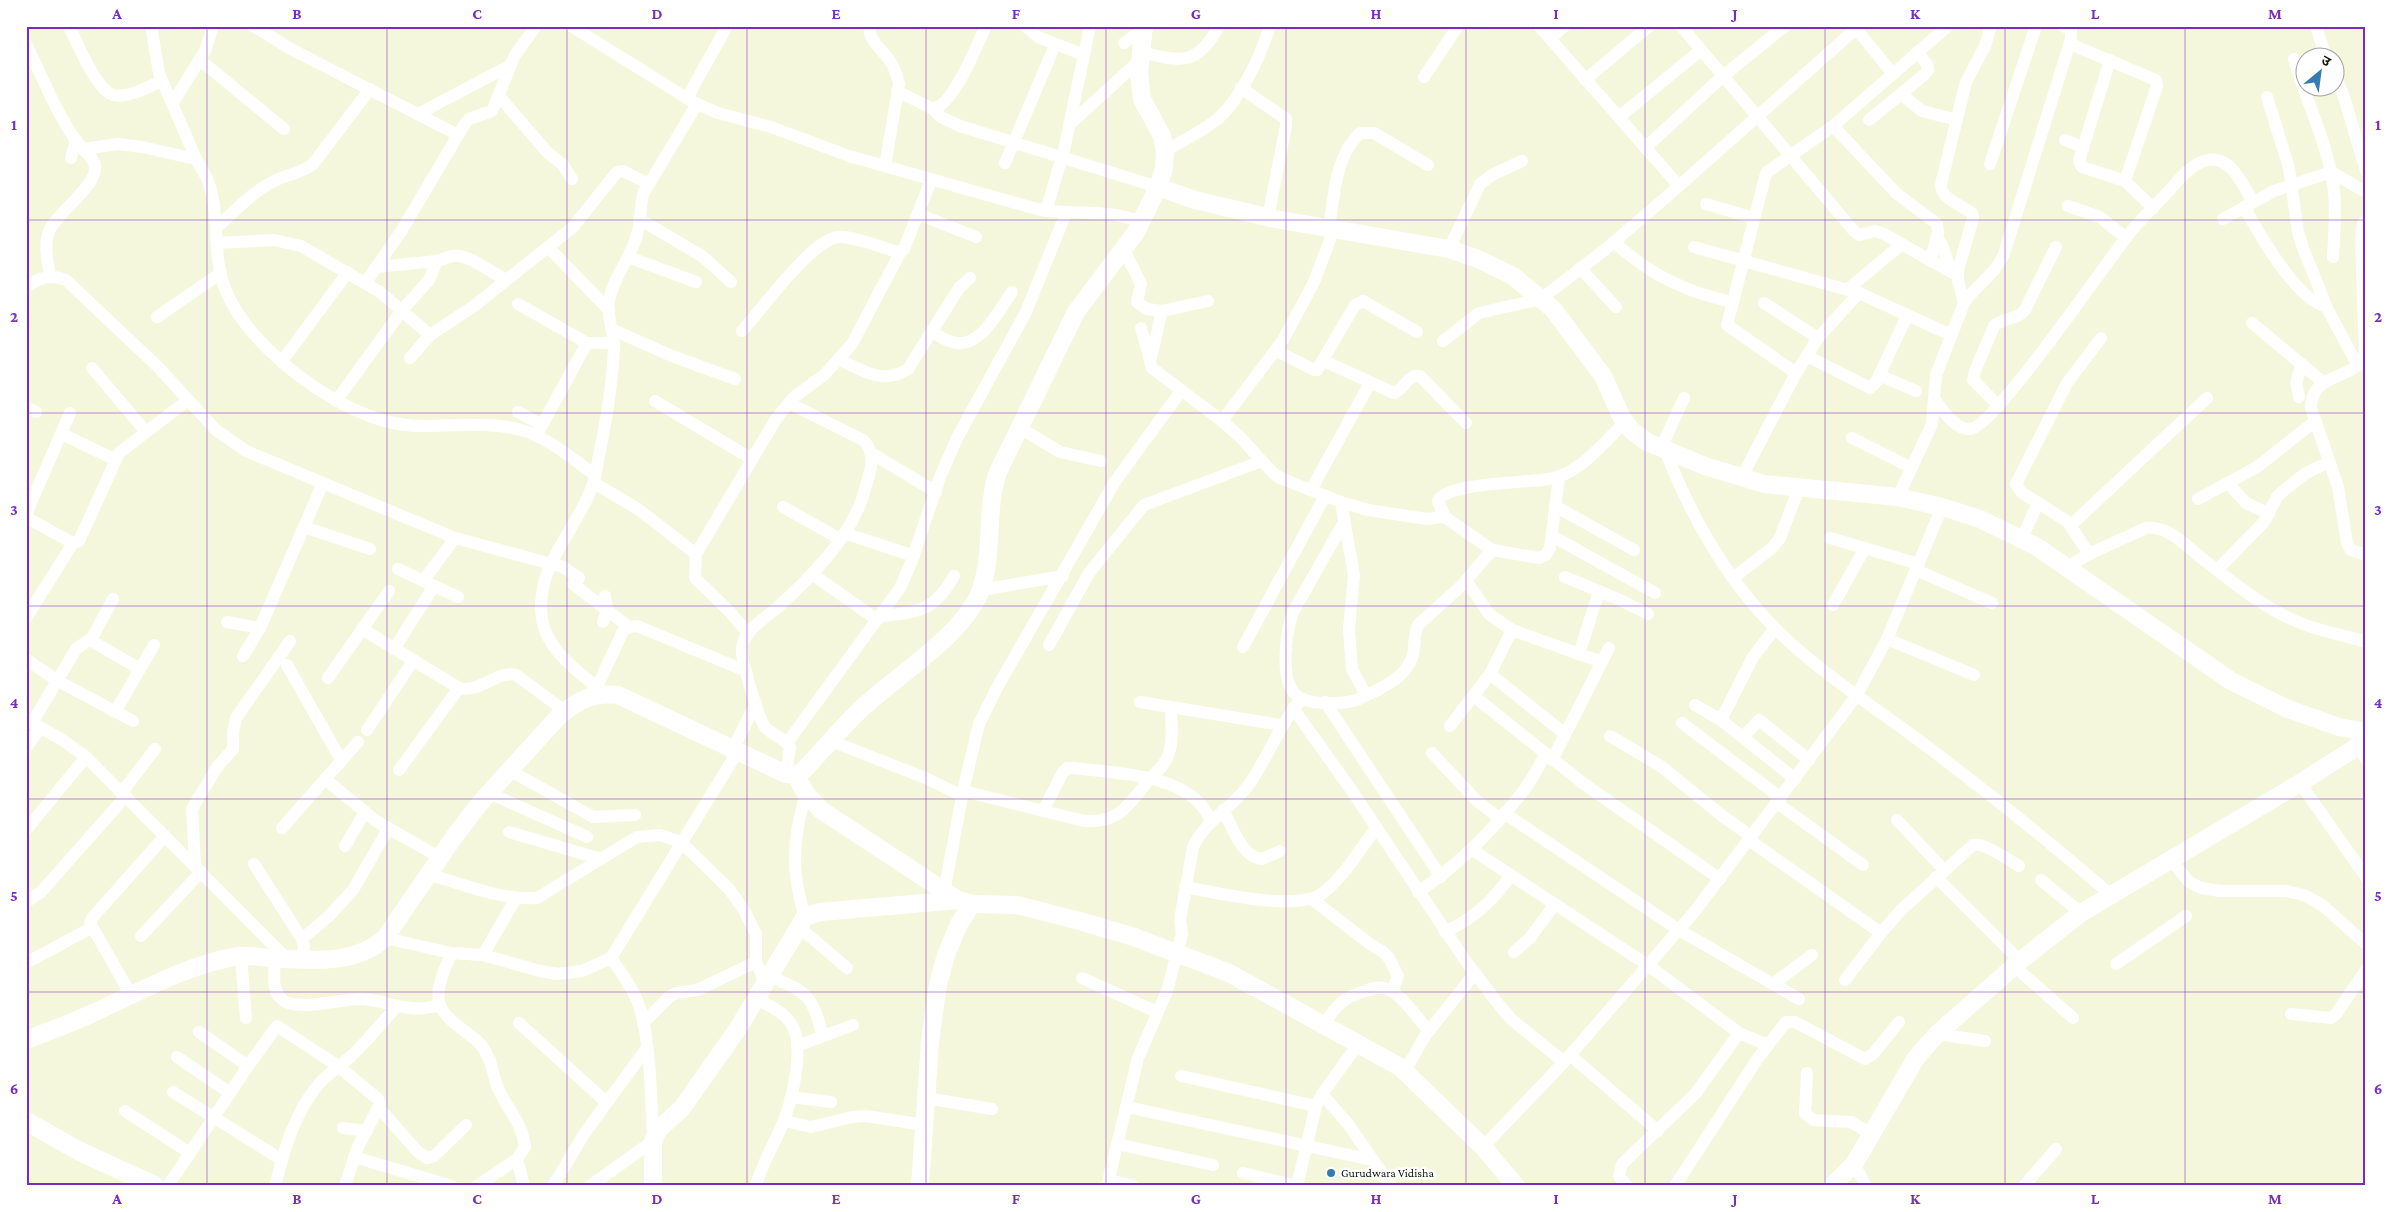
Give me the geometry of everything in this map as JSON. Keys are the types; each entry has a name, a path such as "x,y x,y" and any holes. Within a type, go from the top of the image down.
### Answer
{"main road":[{"path":"26,1121 79,1150 155,1186"}],"street":[{"path":"69,26 98,81 106,91 114,95 124,95 162,81"},
{"path":"151,26 162,81 210,187 215,207 221,273 232,305 257,339 320,392 354,411 393,423 436,427 498,426 539,430"},
{"path":"172,104 200,60 213,26"},
{"path":"252,26 458,135"},
{"path":"366,282 402,230 469,119 492,111 509,66 528,35 536,26"},
{"path":"571,26 692,101 718,113 770,127 836,152 1046,211 1112,213 1141,222"},
{"path":"727,26 692,101 644,194 638,234 608,302 614,343 610,402 594,479 584,505 548,569 541,599 542,621 553,645 569,663 600,690 618,695 791,774 821,810 958,898"},
{"path":"933,109 940,106 957,85 986,26"},
{"path":"1024,26 1038,37 1084,55"},
{"path":"1046,211 1062,157 1090,26"},
{"path":"1069,125 1141,56 1168,58 1192,56 1207,47 1220,26"},
{"path":"1165,151 1216,120 1229,107 1262,53 1270,26"},
{"path":"1424,77 1458,26"},
{"path":"1539,26 1679,186"},
{"path":"1550,39 1564,26"},
{"path":"1586,80 1649,26"},
{"path":"1645,148 1724,76 1785,26"},
{"path":"1796,373 1727,325 1765,176 1767,172 1833,126 1948,26"},
{"path":"1956,276 1973,218 1972,214 1944,195 1941,190 1966,82 1984,46 1991,26"},
{"path":"1990,164 2036,26"},
{"path":"1898,497 1932,424 1936,375 1967,298 1999,266 2004,254 2070,44 2071,30 2063,26"},
{"path":"2316,26 2323,48"},
{"path":"1443,341 1479,313 1541,299 1614,242 1679,186 1856,27 1893,74"},
{"path":"866,28 897,73 897,91 884,166"},
{"path":"791,774 803,771 860,710 945,637 967,614 981,590 986,565 991,492 998,472 1076,312 1141,222 1158,187 1164,169 1165,151 1162,136 1142,99 1139,72 1143,28"},
{"path":"1124,42 1143,28"},
{"path":"1690,29 1701,50 1859,235 1875,231 1884,234 1956,276"},
{"path":"26,44 80,145 95,164 95,172 89,182 48,234 46,246 50,276"},
{"path":"1005,163 1055,44"},
{"path":"2070,44 2154,77 2157,82 2125,181"},
{"path":"1618,118 1701,50"},
{"path":"1868,120 1928,70 1927,64 1917,52"},
{"path":"200,60 284,130"},
{"path":"2110,60 2079,162 2082,167 2125,181 2153,208"},
{"path":"418,114 509,66"},
{"path":"1241,88 1286,119 1268,217"},
{"path":"216,228 258,190 275,180 305,170 313,164 370,89"},
{"path":"897,91 933,109 950,122 1195,200 1268,217 1450,249 1496,267 1513,276 1552,309 1603,376 1625,422 1631,430 1647,442 1705,466 1764,484 1898,497 1942,507 1980,519 2022,538 2067,567 2231,681 2288,709 2339,727 2364,740 2300,783 2081,913 2017,964 1937,1034 1916,1058 1896,1089 1873,1135 1854,1164 1832,1186"},
{"path":"1901,94 1922,111 1957,120"},
{"path":"498,96 547,152 563,165 572,180"},
{"path":"2267,97 2291,184 2298,232 2326,306 2358,366"},
{"path":"2344,97 2366,171"},
{"path":"2306,98 2327,155 2330,172 2335,212 2333,257"},
{"path":"1833,126 1896,192 1937,224 1937,238 1930,261"},
{"path":"1222,421 1277,351 1314,282 1331,229 1342,164 1349,147 1360,133 1374,133 1428,166"},
{"path":"2065,140 2083,147"},
{"path":"80,145 118,144 142,147 196,159"},
{"path":"71,158 80,145"},
{"path":"1934,399 1954,423 1964,428 1973,429 1981,424 2017,386 2126,238 2180,178 2196,165 2209,160 2218,160 2226,164 2238,177 2249,205 2281,264 2308,298 2326,306"},
{"path":"1450,249 1480,184 1492,175 1522,162"},
{"path":"410,358 430,335 474,306 549,248 586,213 617,172 623,171 649,184"},
{"path":"2223,219 2291,184 2330,172 2366,192"},
{"path":"748,633 729,611 695,578 696,554 752,459 788,403 824,375 852,344 904,249 931,180"},
{"path":"1706,204 1754,218"},
{"path":"2068,206 2100,217 2126,238"},
{"path":"787,743 876,618 900,588 914,556 957,438 1026,312 1066,213"},
{"path":"918,214 976,237"},
{"path":"639,219 702,256 730,282"},
{"path":"2366,222 2363,223 2361,240 2365,355 2358,366 2324,382 2315,389 2311,397 2314,422 2338,487 2347,543 2351,550 2366,555"},
{"path":"742,331 810,253 830,240 844,237 901,252"},
{"path":"1937,238 1967,298"},
{"path":"217,243 284,242 301,246 366,282 403,309 430,335"},
{"path":"1614,242 1634,260 1680,288 1705,297 1732,302"},
{"path":"1742,477 1796,373 1818,338 1854,291 1902,244"},
{"path":"1694,247 1742,262 1854,291 1951,335"},
{"path":"1999,406 1977,386 1973,380 1975,371 1994,326 1998,322 2020,316 2025,310 2056,247"},
{"path":"549,248 609,310"},
{"path":"1123,248 1141,284 1137,302 1147,309 1162,311 1208,302"},
{"path":"376,267 437,261 452,256 460,256 472,260 506,280"},
{"path":"628,257 696,282"},
{"path":"336,401 403,309 429,280 437,261"},
{"path":"1580,268 1616,307"},
{"path":"282,361 348,272"},
{"path":"157,317 221,273"},
{"path":"26,287 50,276 66,280 78,289 157,366 216,430 246,450 454,538 548,569 563,567 605,616 629,626 637,626 746,671"},
{"path":"840,359 857,368 882,377 897,376 908,369 959,288 970,278"},
{"path":"932,332 957,343 973,339 984,331 1012,292"},
{"path":"1277,351 1314,370 1318,370 1355,304 1358,302 1368,303 1417,332"},
{"path":"1764,303 1818,338"},
{"path":"518,304 587,343 614,343"},
{"path":"1150,362 1162,311"},
{"path":"1807,356 1870,388 1873,387 1907,316"},
{"path":"2252,323 2324,382"},
{"path":"1141,328 1150,362 1157,373 1222,421 1273,473 1325,496 1368,510 1427,519 1442,515"},
{"path":"611,329 672,356 735,379"},
{"path":"2089,554 2071,525 2017,489 2018,478 2067,384 2101,338"},
{"path":"539,430 587,343"},
{"path":"1324,361 1394,393 1399,391 1411,378 1420,376 1466,423"},
{"path":"2299,397 2296,382 2302,364"},
{"path":"92,368 146,432"},
{"path":"1879,375 1916,391"},
{"path":"1311,490 1370,383"},
{"path":"920,1186 930,1042 938,984 946,955 959,924 958,898 962,793 979,724 998,686 1114,483 1181,391"},
{"path":"1684,398 1663,449 1679,487 1697,522 1733,578 1775,628 1825,672 1987,792 2111,895"},
{"path":"2071,525 2207,398"},
{"path":"26,618 73,543 79,541 120,452 188,400"},
{"path":"655,401 752,459"},
{"path":"788,403 864,440 870,447 871,453 870,474 857,511 842,536 812,574 748,633 742,648 746,671 762,723 787,743 790,753 791,774"},
{"path":"518,412 594,479 638,509 696,554"},
{"path":"70,413 27,512 27,518 73,543"},
{"path":"1558,477 1550,548 1546,555 1539,558 1492,550 1442,515 1438,501 1442,496 1478,485 1558,477 1581,464 1625,422"},
{"path":"2198,498 2272,457 2314,422"},
{"path":"1020,428 1060,452 1101,461"},
{"path":"62,434 116,460"},
{"path":"1852,438 1912,468"},
{"path":"871,453 936,492"},
{"path":"1048,645 1089,573 1144,505 1262,461"},
{"path":"2217,570 2254,535 2283,491 2306,473 2329,462"},
{"path":"243,656 260,628 323,483"},
{"path":"2228,483 2246,503 2269,514"},
{"path":"1733,578 1772,548 1780,538 1799,488"},
{"path":"1243,647 1325,496"},
{"path":"1341,502 1354,575 1349,629 1352,669 1366,695"},
{"path":"2022,538 2038,503"},
{"path":"1555,506 1634,550"},
{"path":"784,507 842,536 914,556"},
{"path":"1483,1147 1567,1059 1679,930 1720,879 1857,695 1887,639 1942,507"},
{"path":"1344,522 1293,612 1287,629 1287,664 1291,686 1298,703 1418,892 1475,973 1511,1019 1567,1059 1658,1131"},
{"path":"304,527 370,550"},
{"path":"2067,567 2089,554 2146,528 2156,527 2169,532 2217,570 2280,614 2304,624 2366,642"},
{"path":"1552,536 1655,593"},
{"path":"394,649 454,538"},
{"path":"1830,538 1918,567 1992,603"},
{"path":"1833,605 1865,548"},
{"path":"1133,1186 1108,1183 1138,1058 1167,991 1182,934 1180,920 1184,887 1193,847 1198,836 1246,788 1281,725 1298,703 1348,702 1366,695 1405,672 1413,653 1415,632 1418,625 1466,580 1492,550"},
{"path":"398,569 458,597"},
{"path":"812,574 876,618 927,608 945,592 954,576"},
{"path":"981,590 1062,576"},
{"path":"1565,577 1648,614"},
{"path":"1466,580 1489,614 1512,630 1602,662"},
{"path":"328,678 389,591"},
{"path":"1579,654 1599,591"},
{"path":"605,596 605,616"},
{"path":"26,748 33,724 56,680 76,649 92,638 113,599"},
{"path":"227,622 260,628"},
{"path":"26,1040 92,1014 152,984 217,961 241,956 288,959 348,958 373,948 385,938 439,857 489,793 565,711 600,690 623,631 629,626"},
{"path":"1721,720 1753,656 1775,628"},
{"path":"362,630 459,688 469,690 477,688 509,674 516,676 565,711"},
{"path":"1450,726 1475,697 1490,674 1512,630"},
{"path":"92,638 95,643 140,669"},
{"path":"1887,639 1974,675"},
{"path":"141,936 198,869 191,816 195,802 217,767 233,749 233,732 236,718 290,641"},
{"path":"116,712 154,645"},
{"path":"1418,892 1440,877 1471,848 1522,793 1565,734 1609,648"},
{"path":"26,659 56,680 133,721"},
{"path":"367,730 413,661"},
{"path":"287,665 342,760"},
{"path":"1490,674 1565,734"},
{"path":"399,770 459,688"},
{"path":"1475,697 1549,757 1720,879"},
{"path":"1140,702 1281,725"},
{"path":"1325,702 1440,877"},
{"path":"385,938 451,952 483,955 557,974 582,971 610,958 736,750 756,703"},
{"path":"1695,705 1721,720 1795,779"},
{"path":"831,741 962,793 1084,821 1100,822 1112,818 1127,807 1162,767 1169,754 1171,745 1171,707"},
{"path":"1743,737 1759,720 1809,760"},
{"path":"1682,723 1863,865"},
{"path":"33,724 64,741 86,757 288,959"},
{"path":"1610,736 1662,767 1751,838 1881,933"},
{"path":"282,828 358,742"},
{"path":"28,899 41,892 124,794 155,749"},
{"path":"1432,754 1477,801 1679,930 1799,999"},
{"path":"26,830 86,757"},
{"path":"1044,811 1063,772 1067,768 1151,778 1180,789 1199,802 1208,812 1211,822"},
{"path":"510,770 593,817 635,815"},
{"path":"325,779 388,829 439,857"},
{"path":"2300,783 2366,877"},
{"path":"489,793 587,837"},
{"path":"806,794 794,841 794,867 802,922 847,968"},
{"path":"1223,810 1250,855 1262,859 1280,851"},
{"path":"345,846 365,812"},
{"path":"1896,820 2017,964 2073,1018"},
{"path":"1184,887 1238,898 1313,900 1333,885 1376,828"},
{"path":"302,938 329,916 353,890 388,829"},
{"path":"509,832 601,859"},
{"path":"427,874 516,898 537,898 637,837 649,834 660,835 682,842 729,889 744,910 756,934 756,962 767,979 800,989 810,998 816,1009 823,1036"},
{"path":"131,995 90,924 93,917 165,836"},
{"path":"1845,980 1881,933 1940,874 1978,844 2019,866"},
{"path":"1471,848 1649,966 1739,1033 1768,1045"},
{"path":"2171,860 2189,882 2200,888 2220,891 2286,891 2304,895 2322,905 2366,944"},
{"path":"254,864 302,938 304,947 288,959 274,986 284,1001 295,1005 361,999 396,1007 423,1010 440,1005"},
{"path":"1445,932 1465,922 1484,909 1499,893 1511,875"},
{"path":"2041,880 2081,913"},
{"path":"483,955 516,898"},
{"path":"590,1186 653,1140 658,1130 682,1108 756,999 802,922 812,913 958,898 1031,908 1080,920 1229,973 1359,1043 1405,1071 1483,1147 1516,1186"},
{"path":"1313,900 1389,958 1398,976 1392,992"},
{"path":"1514,952 1530,938 1555,904"},
{"path":"2116,964 2186,916"},
{"path":"26,963 91,928"},
{"path":"451,952 439,992 440,1005 449,1017 480,1044 486,1052 498,1088 520,1125 525,1147 517,1158 477,1186"},
{"path":"1773,984 1812,955"},
{"path":"241,956 246,1018"},
{"path":"610,958 627,980 637,1000 643,1023 653,1140 653,1186"},
{"path":"643,1023 669,997 676,993 696,990 756,962"},
{"path":"2291,1014 2331,1018 2336,1014 2366,970"},
{"path":"1405,1071 1429,1031 1475,973"},
{"path":"1082,978 1157,1012"},
{"path":"1324,1024 1336,1006 1347,996 1376,987 1387,988 1392,992 1429,1031"},
{"path":"756,999 784,1014 792,1024 797,1046 797,1066 784,1121 756,1186"},
{"path":"275,1186 294,1122 307,1099 323,1079 368,1040 396,1007"},
{"path":"1675,1186 1768,1045 1782,1026 1790,1020 1865,1058 1869,1058 1899,1022"},
{"path":"519,1023 606,1102"},
{"path":"797,1046 853,1025"},
{"path":"168,1186 277,1026 338,1066 378,1099 379,1108 354,1157 345,1186"},
{"path":"199,1032 248,1066"},
{"path":"1627,1186 1619,1176 1622,1164 1696,1093 1739,1033"},
{"path":"1937,1034 1985,1041"},
{"path":"1243,1173 1296,1186 1319,1100 1359,1043"},
{"path":"553,1186 584,1134 646,1049"},
{"path":"176,1057 230,1093"},
{"path":"1808,1073 1805,1113 1808,1117 1813,1120 1851,1122 1873,1135"},
{"path":"1181,1076 1319,1100 1348,1124 1390,1186"},
{"path":"174,1092 282,1160"},
{"path":"791,1097 831,1102"},
{"path":"926,1098 992,1108"},
{"path":"1127,1107 1372,1160"},
{"path":"379,1108 418,1152 427,1158 434,1156 466,1125"},
{"path":"125,1111 190,1152"},
{"path":"784,1121 812,1127 852,1117 866,1116 924,1126"},
{"path":"343,1128 367,1131"},
{"path":"1117,1144 1213,1165"},
{"path":"2024,1186 2056,1149"},
{"path":"354,1157 452,1186"},
{"path":"517,1158 524,1186"},
{"path":"1854,1164 1866,1186"}],"place":[{"name":"Gurudwara Vidisha","path":"1331,1173"}]}
